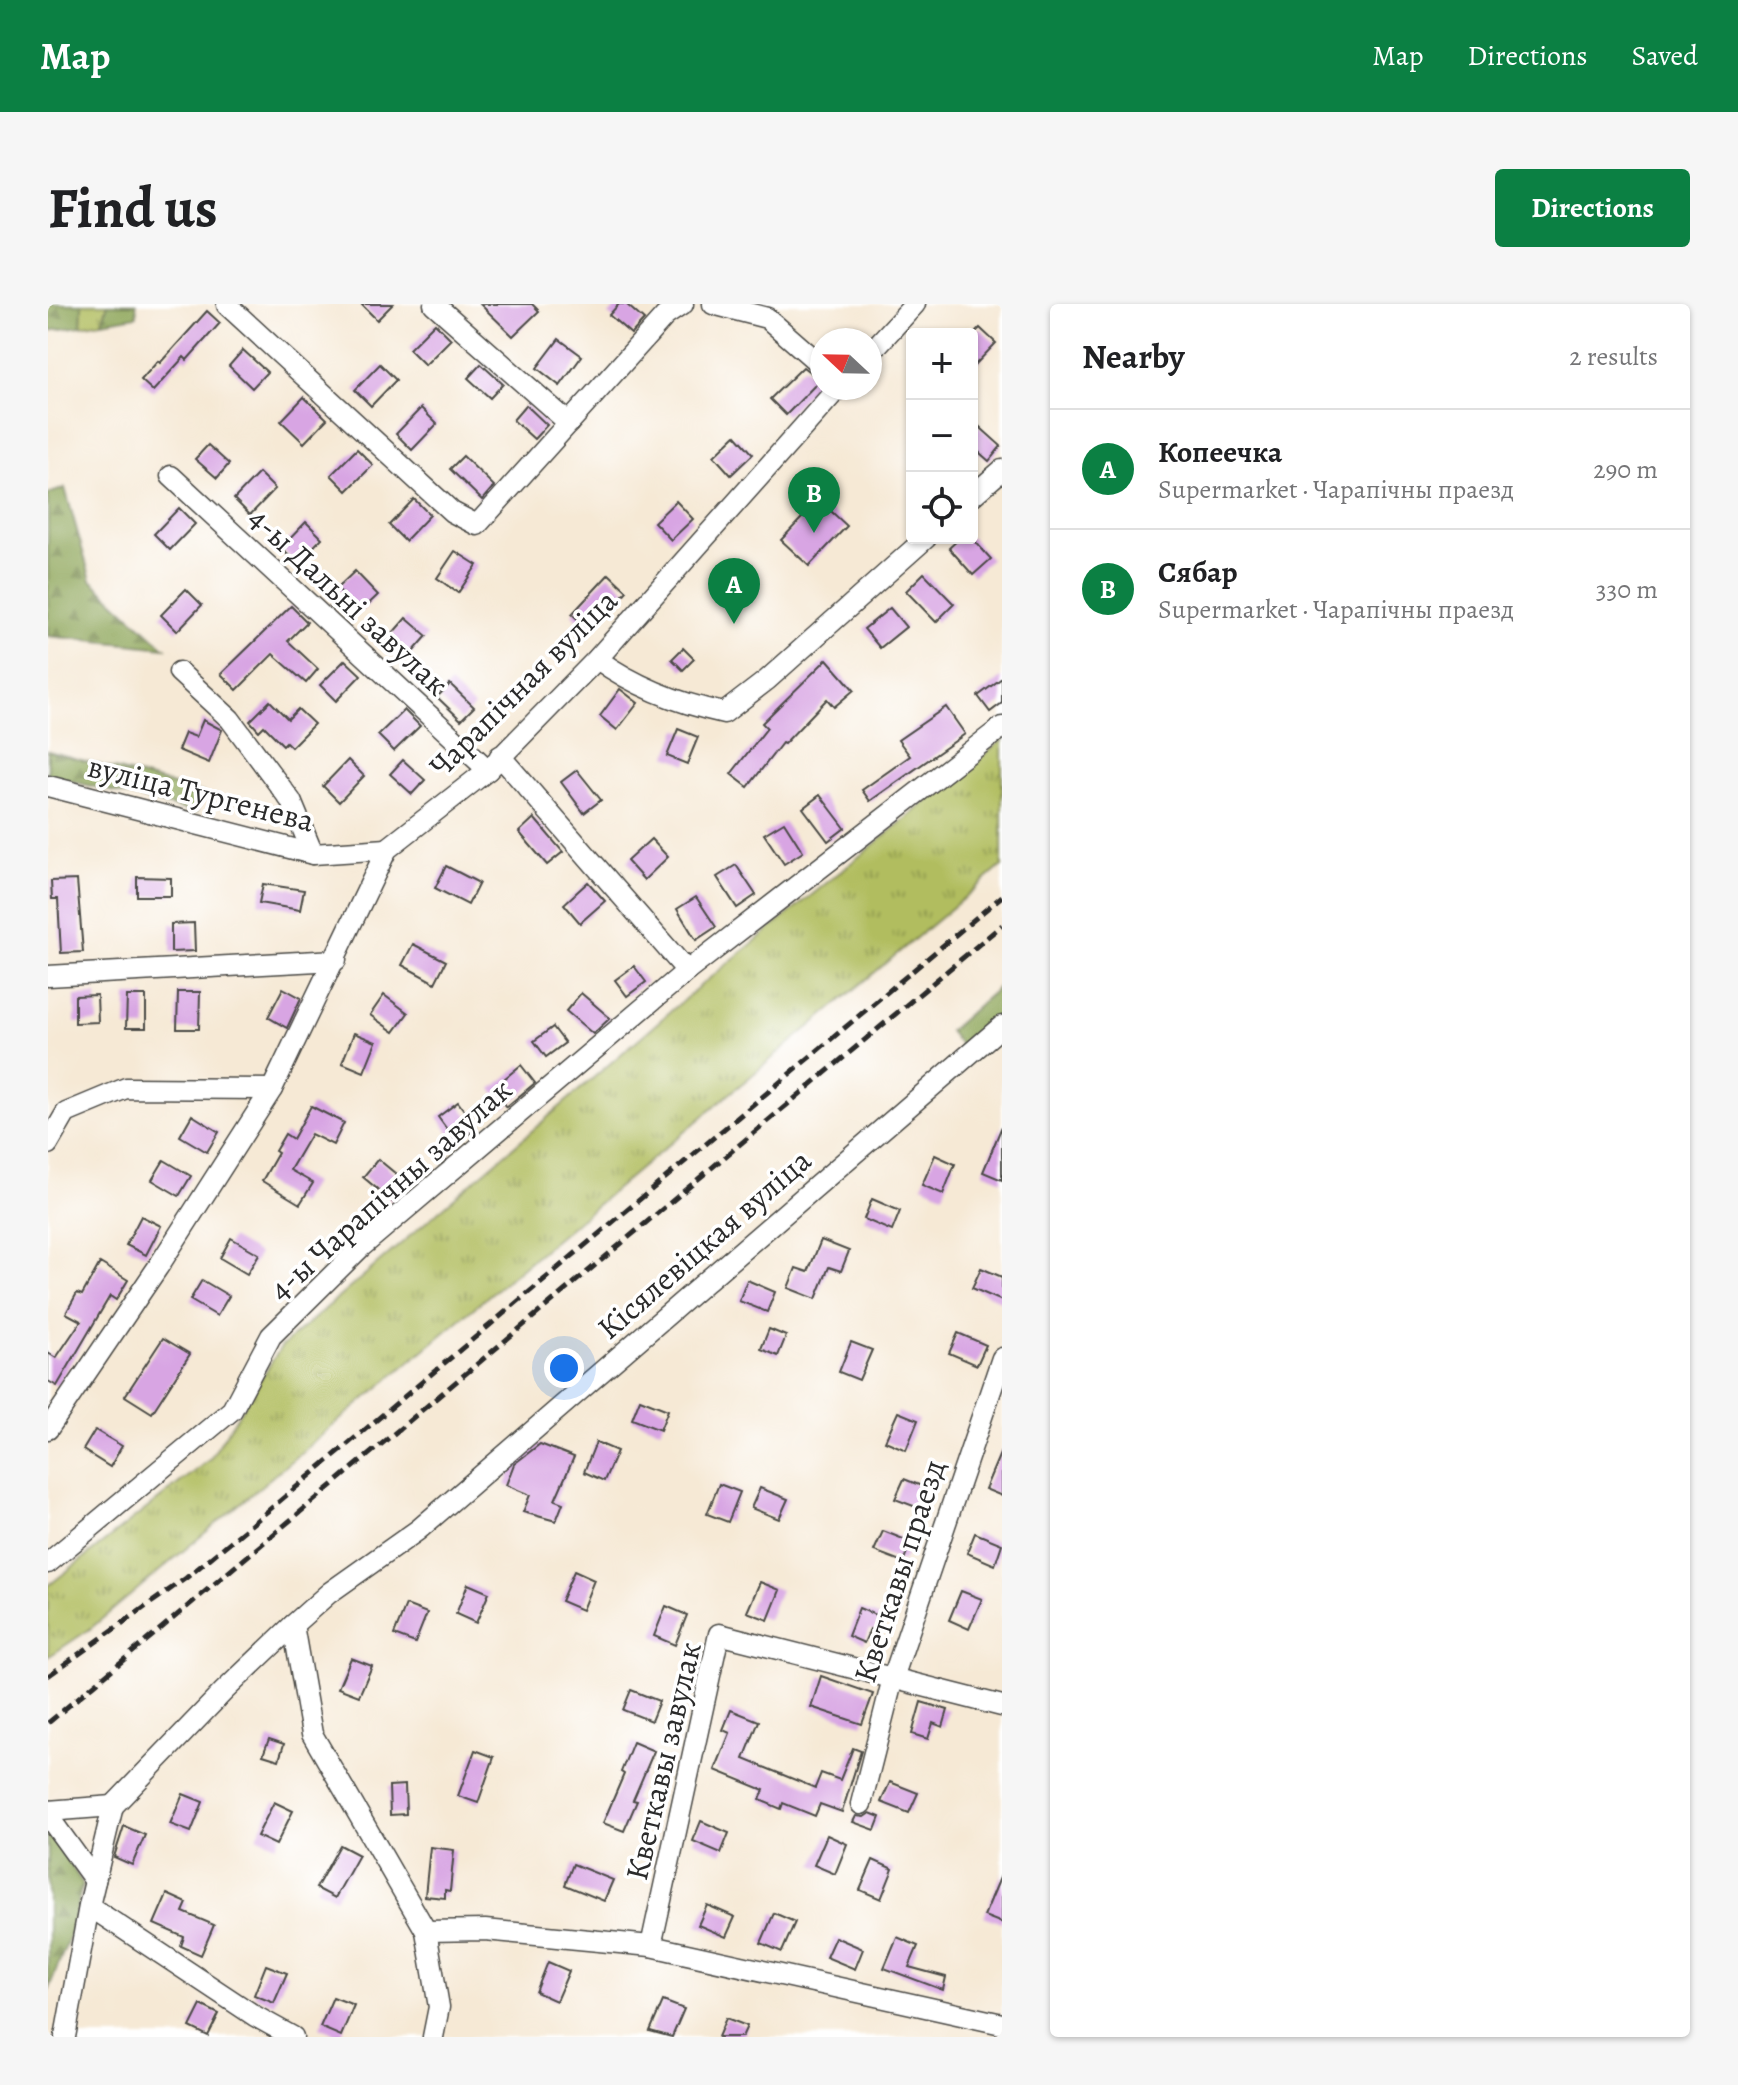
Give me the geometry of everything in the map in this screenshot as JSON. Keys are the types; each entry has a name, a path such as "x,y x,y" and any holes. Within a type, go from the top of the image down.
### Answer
{"street":[{"path":"434,304 569,423"},
{"path":"227,305 452,512 477,525 569,423 658,310 683,304"},
{"path":"713,304 767,318 810,356"},
{"path":"882,340 915,304"},
{"name":"Чарапічная вуліца","path":"48,1429 158,1267 272,1089 387,849 494,763 597,659 827,400"},
{"path":"978,491 1002,470"},
{"name":"4-ы Дальні завулак","path":"171,476 494,763"},
{"path":"597,659 647,689 684,704 724,713 767,680 919,544"},
{"path":"179,672 230,719 291,801 313,854"},
{"name":"4-ы Чарапічны завулак","path":"48,1563 232,1410 271,1336 361,1247 687,971 1002,727"},
{"path":"494,763 687,971"},
{"name":"вуліца Тургенева","path":"48,786 313,854 387,849"},
{"path":"48,976 336,960"},
{"name":"Кісялевіцкая вуліца","path":"113,1806 224,1691 329,1593 418,1530 1002,1026"},
{"path":"48,1144 66,1113 126,1088 272,1089"},
{"name":"Кветкавы праезд","path":"861,1804 893,1678 1002,1358"},
{"path":"293,1625 312,1734 426,1931 439,2007 433,2037"},
{"name":"Кветкавы завулак","path":"651,1946 719,1634 1002,1706"},
{"path":"65,2037 89,1906 95,1881 113,1806 48,1814 95,1881"},
{"path":"89,1906 255,2016 293,2037"},
{"path":"426,1931 485,1930 651,1946 1002,2024"}],"green space":[{"path":"48,304 82,304 81,326 48,331"},
{"path":"82,304 108,304 102,322 81,326"},
{"path":"108,304 136,304 137,316 102,322"},
{"path":"65,488 91,580 165,648 48,636 48,494"},
{"path":"1002,740 1002,866 90,1629 48,1657 48,1586 210,1459 281,1347 700,986"},
{"path":"48,751 203,793 196,813 48,775"},
{"path":"1002,984 1002,1015 963,1049 949,1031"},
{"path":"48,1830 83,1884 68,1940 48,1991"}],"building":[{"path":"361,304 393,304 377,320"},
{"path":"480,304 532,304 539,311 513,336"},
{"path":"619,304 626,304 644,320 631,334 609,315"},
{"path":"207,311 220,323 187,360 184,357 153,391 141,380"},
{"path":"435,323 451,339 425,365 409,349"},
{"path":"980,328 996,343 978,362"},
{"path":"559,339 582,356 560,386 537,368"},
{"path":"243,350 267,372 252,388 229,366"},
{"path":"380,364 396,380 371,406 355,390"},
{"path":"481,364 503,384 490,398 468,378"},
{"path":"803,367 810,372 810,390 786,415 770,399"},
{"path":"304,397 327,419 304,443 281,421"},
{"path":"526,405 547,425 534,439 513,420"},
{"path":"421,408 437,424 412,450 396,434"},
{"path":"978,425 1001,446 989,461 978,451"},
{"path":"736,435 753,454 731,475 714,456"},
{"path":"208,445 229,464 217,478 195,459"},
{"path":"357,449 373,465 347,491 331,475"},
{"path":"463,456 494,486 482,500 450,469"},
{"path":"259,473 275,489 250,515 234,499"},
{"path":"414,499 430,515 405,541 389,525"},
{"path":"819,500 847,526 809,566 781,540"},
{"path":"676,501 693,519 671,540 654,522"},
{"path":"179,508 195,524 170,550 154,534"},
{"path":"306,522 322,538 297,564 281,548"},
{"path":"953,544 977,544 991,559 973,575 949,548"},
{"path":"455,551 477,565 458,593 437,578"},
{"path":"355,571 378,595 359,613 337,588"},
{"path":"924,573 954,604 936,622 906,591"},
{"path":"609,574 627,591 590,631 572,614"},
{"path":"186,589 202,605 177,631 161,615"},
{"path":"291,606 307,622 288,641 318,669 306,683 273,654 237,690 221,674"},
{"path":"890,608 906,627 880,648 864,629"},
{"path":"406,618 427,636 405,661 385,642"},
{"path":"683,648 694,659 683,670 672,659"},
{"path":"827,659 854,690 834,707 827,699 782,743 748,787 731,774 767,728 762,723"},
{"path":"345,660 361,675 336,701 320,685"},
{"path":"1002,678 1002,703 990,712 978,696"},
{"path":"450,684 474,707 461,720 437,697"},
{"path":"620,689 638,703 617,730 600,716"},
{"path":"270,701 288,719 298,709 314,724 291,747 286,742 283,745 264,726 259,731 250,721"},
{"path":"946,707 965,734 870,801 862,790 910,756 898,740"},
{"path":"404,710 420,726 394,751 378,735"},
{"path":"203,720 222,730 209,763 178,750 185,733 196,737"},
{"path":"678,729 698,737 687,764 667,756"},
{"path":"348,760 364,776 339,802 323,786"},
{"path":"403,760 425,780 412,794 390,774"},
{"path":"577,770 601,800 584,813 561,782"},
{"path":"820,795 845,828 828,841 803,808"},
{"path":"534,818 563,852 547,865 519,832"},
{"path":"784,822 803,852 784,864 764,834"},
{"path":"651,839 668,857 644,880 627,861"},
{"path":"736,865 756,895 737,908 717,877"},
{"path":"446,866 479,883 468,905 435,888"},
{"path":"137,877 171,878 171,896 137,896"},
{"path":"77,880 83,952 61,953 58,899 52,899 51,881"},
{"path":"588,882 605,901 580,923 564,904"},
{"path":"263,884 304,890 300,910 259,903"},
{"path":"696,897 716,927 696,940 677,909"},
{"path":"194,923 195,951 171,952 171,924"},
{"path":"413,944 446,961 435,983 402,965"},
{"path":"634,966 646,982 627,996 615,980"},
{"path":"283,988 301,998 287,1028 268,1017"},
{"path":"178,992 200,992 199,1029 177,1029"},
{"path":"581,993 610,1018 593,1034 566,1011"},
{"path":"97,995 98,1022 75,1023 75,996"},
{"path":"384,995 408,1013 394,1032 370,1015"},
{"path":"127,996 146,996 146,1028 126,1028"},
{"path":"553,1027 565,1043 546,1057 534,1041"},
{"path":"354,1033 376,1042 364,1072 342,1063"},
{"path":"521,1065 535,1083 506,1107 492,1089"},
{"path":"458,1102 477,1128 457,1143 438,1117"},
{"path":"311,1106 344,1123 333,1145 311,1134 290,1170 313,1183 300,1204 262,1181 285,1134 293,1139"},
{"path":"192,1115 219,1132 207,1152 180,1136"},
{"path":"1002,1126 1002,1180 983,1172"},
{"path":"935,1155 955,1164 943,1194 922,1185"},
{"path":"378,1159 408,1184 393,1202 363,1177"},
{"path":"164,1160 191,1176 179,1196 152,1180"},
{"path":"872,1199 900,1211 892,1231 864,1219"},
{"path":"141,1216 161,1226 146,1255 126,1245"},
{"path":"231,1238 259,1254 247,1274 220,1258"},
{"path":"821,1240 849,1251 841,1271 829,1267 816,1299 788,1288 796,1268 808,1272"},
{"path":"100,1263 128,1280 116,1300 110,1296 57,1386 48,1381 48,1353 56,1358 81,1321 66,1313 77,1293 82,1295"},
{"path":"981,1268 1002,1277 1002,1301 972,1288"},
{"path":"202,1280 229,1296 217,1316 190,1300"},
{"path":"747,1280 775,1292 767,1312 739,1301"},
{"path":"769,1329 786,1336 778,1356 761,1349"},
{"path":"958,1333 986,1345 977,1365 949,1353"},
{"path":"163,1338 190,1354 152,1413 125,1396"},
{"path":"851,1342 872,1350 859,1380 839,1372"},
{"path":"640,1399 668,1410 660,1430 632,1419"},
{"path":"898,1412 918,1420 906,1450 885,1441"},
{"path":"95,1430 122,1446 110,1467 83,1450"},
{"path":"596,1442 617,1451 604,1481 584,1472"},
{"path":"540,1444 574,1457 555,1500 563,1503 556,1521 523,1512 530,1495 506,1485 514,1464"},
{"path":"1002,1449 1002,1496 985,1489"},
{"path":"904,1479 932,1490 924,1510 895,1499"},
{"path":"719,1484 740,1492 728,1522 707,1514"},
{"path":"760,1488 788,1499 779,1519 751,1508"},
{"path":"883,1531 911,1542 903,1562 874,1551"},
{"path":"975,1533 1002,1544 995,1565 967,1553"},
{"path":"574,1571 594,1580 582,1610 561,1601"},
{"path":"760,1582 780,1590 768,1620 747,1612"},
{"path":"468,1584 489,1593 476,1623 456,1614"},
{"path":"961,1591 982,1599 969,1629 949,1620"},
{"path":"406,1605 427,1613 415,1643 394,1635"},
{"path":"666,1606 687,1615 675,1645 654,1636"},
{"path":"859,1608 880,1617 864,1643 848,1636"},
{"path":"351,1658 372,1666 359,1696 338,1688"},
{"path":"821,1676 873,1694 862,1724 811,1707"},
{"path":"631,1690 659,1701 651,1721 623,1710"},
{"path":"921,1702 948,1710 943,1727 933,1723 928,1739 912,1734"},
{"path":"731,1710 759,1721 744,1759 815,1788 821,1773 840,1780 853,1748 861,1751 842,1812 820,1804 815,1816 783,1803 781,1809 760,1800 764,1790 715,1770 730,1733 723,1730"},
{"path":"269,1739 284,1744 279,1760 263,1755"},
{"path":"633,1742 654,1751 633,1800 637,1801 624,1831 603,1823 624,1774 621,1772"},
{"path":"475,1750 494,1757 478,1803 458,1796"},
{"path":"890,1782 918,1793 909,1813 881,1802"},
{"path":"405,1785 406,1814 390,1815 389,1786"},
{"path":"183,1794 203,1802 191,1832 170,1824"},
{"path":"274,1802 293,1811 276,1845 257,1836"},
{"path":"870,1813 880,1817 875,1830 853,1822 856,1816 864,1817"},
{"path":"701,1821 729,1833 721,1853 693,1841"},
{"path":"124,1826 145,1835 132,1865 114,1857"},
{"path":"827,1835 847,1844 835,1874 814,1865"},
{"path":"340,1845 359,1855 335,1898 316,1888"},
{"path":"430,1847 454,1850 450,1891 445,1890 445,1898 425,1896"},
{"path":"873,1860 893,1869 881,1899 860,1890"},
{"path":"573,1864 613,1880 604,1901 565,1885"},
{"path":"1002,1873 1002,1923 984,1916"},
{"path":"167,1894 187,1903 183,1912 214,1925 201,1955 181,1946 184,1937 154,1924"},
{"path":"707,1905 735,1917 726,1937 698,1925"},
{"path":"774,1913 795,1922 782,1952 761,1943"},
{"path":"835,1937 863,1949 855,1969 826,1957"},
{"path":"897,1937 918,1946 909,1967 946,1977 943,1990 884,1968"},
{"path":"548,1962 569,1971 556,2001 536,1992"},
{"path":"266,1965 287,1973 274,2003 254,1995"},
{"path":"333,1997 354,2005 341,2036 320,2027"},
{"path":"663,2001 684,2009 672,2037 650,2031"},
{"path":"201,2005 219,2014 208,2036 190,2027"},
{"path":"726,2018 747,2026 742,2037 718,2037"}],"railway":[{"path":"48,1676 186,1578 1002,896"},
{"path":"48,1723 1002,925"}],"place":[{"name":"Сябар","path":"814,533"},
{"name":"Копеечка","path":"734,624"}]}
